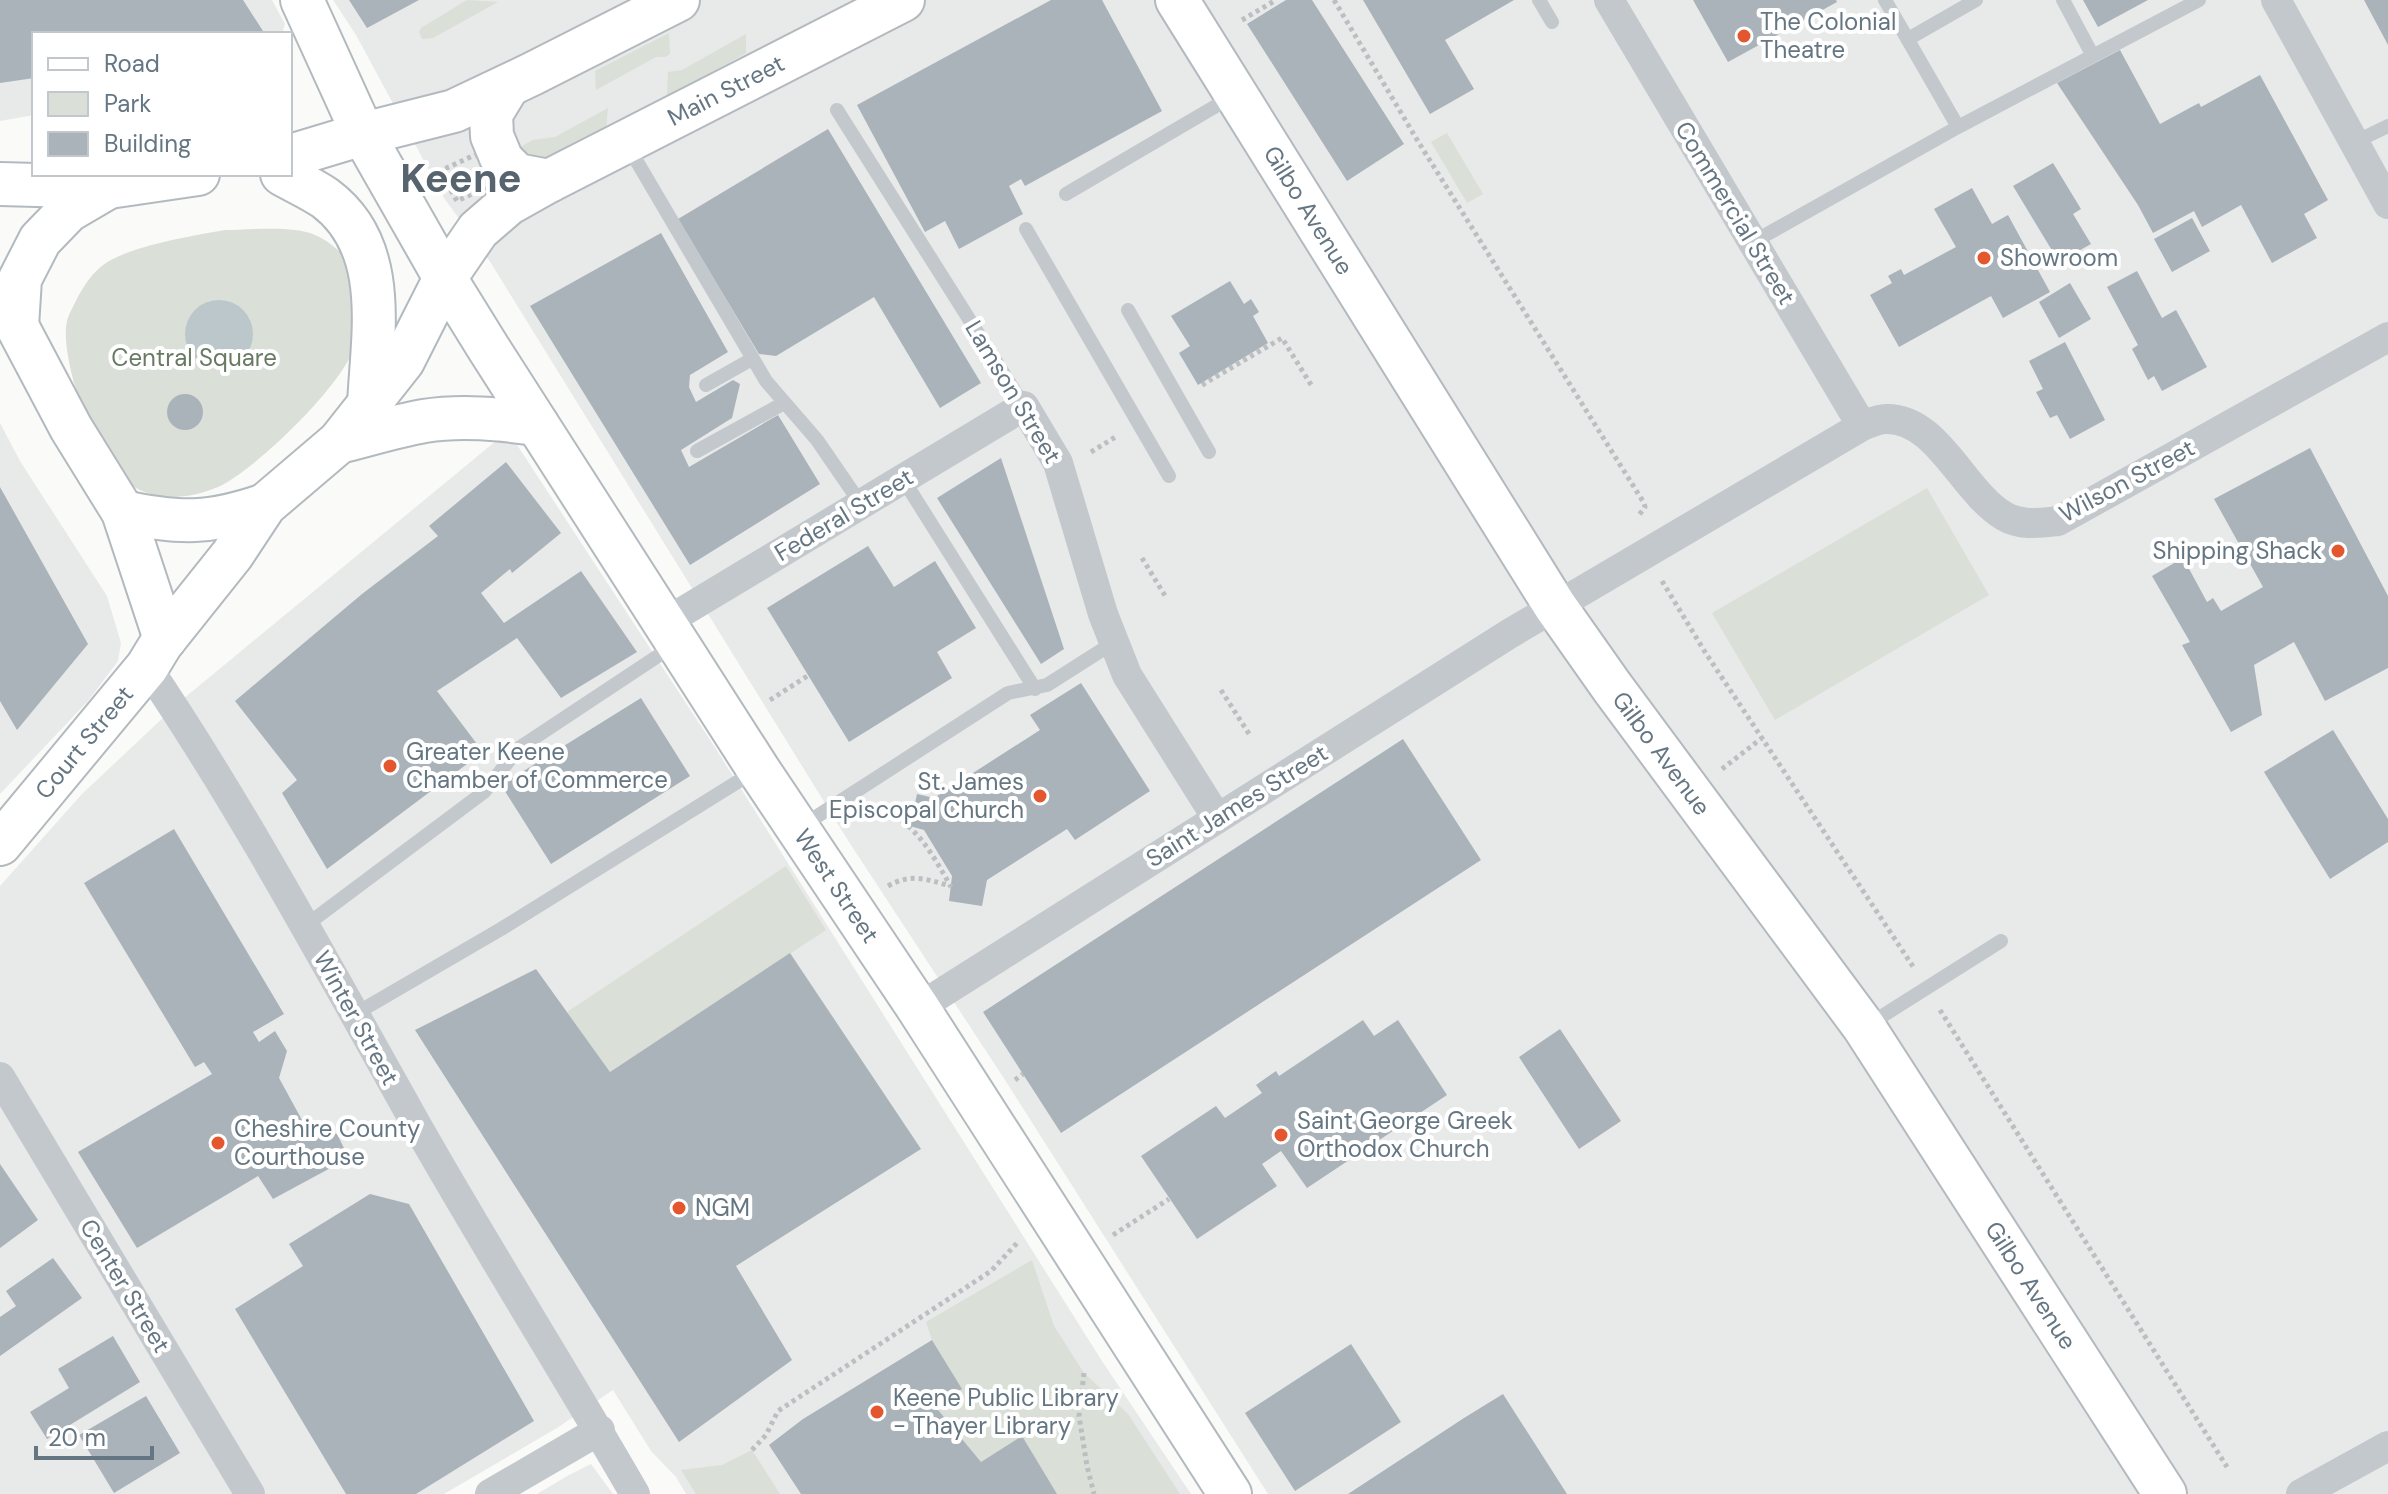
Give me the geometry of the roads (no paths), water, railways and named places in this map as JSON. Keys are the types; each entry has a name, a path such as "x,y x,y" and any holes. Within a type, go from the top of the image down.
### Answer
{"street":[{"path":"156,653 232,555 265,505 339,442 403,361 445,278 363,134 302,0"},
{"path":"292,155 454,111 678,0"},
{"name":"Main Street","path":"445,278 478,230 508,204 903,0"},
{"name":"Gilbo Avenue","path":"1177,0 1555,606 1864,1027 2165,1494"},
{"name":"Commercial Street","path":"1609,0 1862,426"},
{"path":"2276,0 2388,204"},
{"path":"508,86 491,114 492,136 502,160 517,175 549,181"},
{"path":"0,184 109,187 184,176"},
{"path":"286,176 326,199 352,227 369,265 375,299 369,405"},
{"path":"109,187 68,211 40,240 20,279 9,314 71,428 123,512 156,653"},
{"name":"West Street","path":"445,278 758,769 918,1008 1230,1494"},
{"name":"Wilson Street","path":"1631,563 1862,426 1884,419 1907,422 1925,432 1983,499 2005,517 2031,524 2058,521 2388,337"},
{"name":"Federal Street","path":"671,634 861,504 1024,406"},
{"name":"Lamson Street","path":"1024,406 1058,463 1113,643 1127,675 1217,818"},
{"path":"339,442 426,421 495,419 537,424"},
{"path":"123,512 159,520 188,522 219,518 265,505"},
{"name":"Saint James Street","path":"918,1008 1555,606 1631,563"},
{"name":"Court Street","path":"0,844 156,653"},
{"name":"Winter Street","path":"156,653 190,731 305,926 411,1116 600,1430 635,1494"},
{"name":"Center Street","path":"0,1077 250,1494"},
{"path":"490,1494 600,1430"},
{"path":"2301,1494 2388,1446"}],"lane":[{"path":"1539,0 1552,22"},
{"path":"1885,0 1958,127"},
{"path":"1908,39 1976,0"},
{"path":"2063,0 2093,56"},
{"path":"1753,242 1958,127 2199,0"},
{"path":"1066,194 1236,93"},
{"name":"Lamson Street","path":"837,110 1024,406"},
{"path":"2355,142 2388,126"},
{"path":"626,143 752,359 784,403 817,440 861,504"},
{"path":"1026,229 1169,476"},
{"path":"1128,310 1209,452"},
{"path":"706,385 752,359"},
{"path":"697,451 784,403"},
{"path":"903,479 1035,689"},
{"path":"305,926 484,792 519,748 671,634"},
{"path":"798,828 1008,693 1035,689 1060,678 1113,643"},
{"path":"355,1014 501,929 758,769"},
{"path":"1864,1027 2001,941"}],"place":[{"name":"The Colonial Theatre","path":"1744,36"},
{"name":"Showroom","path":"1984,258"},
{"name":"Shipping Shack","path":"2338,551"},
{"name":"Greater Keene Chamber of Commerce","path":"390,766"},
{"name":"St. James Episcopal Church","path":"1040,796"},
{"name":"Saint George Greek Orthodox Church","path":"1281,1135"},
{"name":"Cheshire County Courthouse","path":"218,1143"},
{"name":"NGM","path":"679,1208"},
{"name":"Keene Public Library - Thayer Library","path":"877,1412"}],"district":[{"name":"Keene","path":"461,178"}],"park label":[{"name":"Central Square","path":"194,358"}]}
